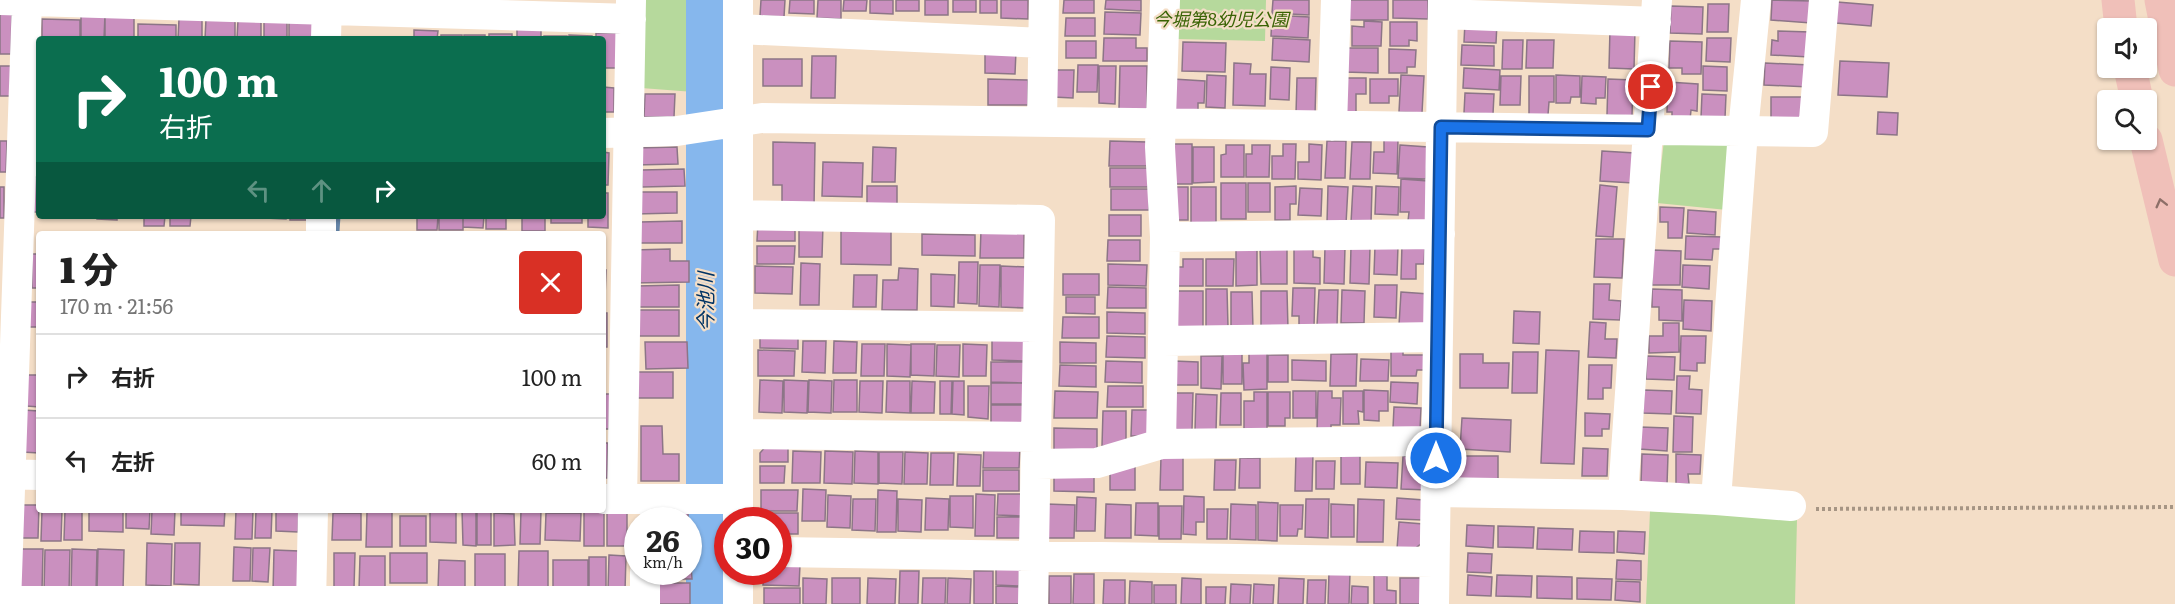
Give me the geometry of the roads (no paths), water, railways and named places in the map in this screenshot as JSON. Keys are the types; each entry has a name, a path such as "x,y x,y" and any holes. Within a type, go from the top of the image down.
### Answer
{"highway":[{"path":"2118,0 2120,18"},
{"path":"2161,0 2175,70"},
{"path":"2148,150 2175,260"}],"street":[{"path":"645,585 645,603 6,602 16,474 21,117 18,0 631,9 616,133 614,370 629,504 692,499 725,507"},
{"path":"738,0 731,123 738,215 738,507"},
{"path":"1042,122 1044,0"},
{"path":"1161,444 1165,237 1161,124 1165,0"},
{"path":"1332,126 1336,0"},
{"path":"1716,500 1755,0"},
{"path":"616,133 693,128 762,118 1813,132 1824,0"},
{"path":"326,36 327,5"},
{"path":"1434,604 1443,7 1656,11 1623,495"},
{"path":"738,30 1043,43"},
{"path":"738,215 1040,220 1033,604"},
{"path":"1165,237 1440,234"},
{"path":"738,324 1038,327"},
{"path":"1163,341 1438,337"},
{"path":"738,434 1036,450 1097,463 1161,444 1436,441"},
{"path":"1437,492 1623,495 1791,506"},
{"path":"311,602 313,513"},
{"path":"792,552 1434,562"},
{"path":"738,585 738,604"}],"waterway":[{"name":"今池川","path":"706,0 706,604"},
{"path":"336,231 337,219"}],"park label":[{"name":"今堀第8幼児公園","path":"1221,20"}]}
